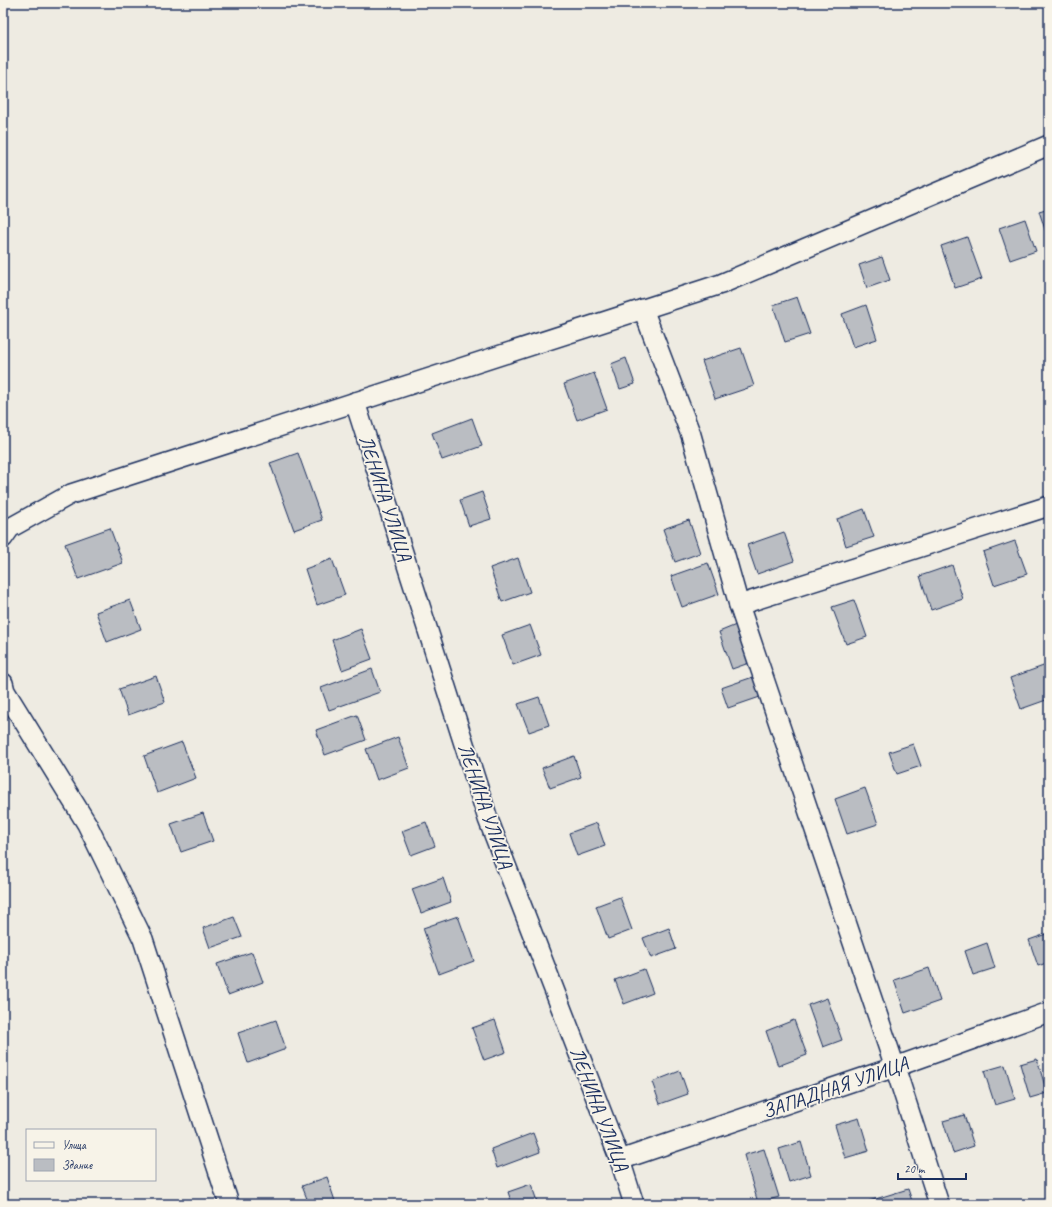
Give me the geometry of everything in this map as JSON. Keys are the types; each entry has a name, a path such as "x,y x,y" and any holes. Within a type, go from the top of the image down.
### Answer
{"street":[{"path":"3,538 10,528 71,494 721,284 1049,145"},
{"path":"643,309 691,435 739,605 895,1067 938,1204"},
{"name":"ЛЕНИНА УЛИЦА","path":"355,402 488,819 620,1160 634,1204"},
{"path":"739,605 1049,506"},
{"path":"3,683 5,691 87,824 143,939 229,1204"},
{"name":"ЗАПАДНАЯ УЛИЦА","path":"620,1160 895,1067 1049,1012"}],"building":[{"path":"1049,208 1049,242 1039,211"},
{"path":"1025,219 1036,251 1010,260 999,228"},
{"path":"967,237 982,279 955,288 941,246"},
{"path":"882,257 890,280 867,288 859,265"},
{"path":"797,297 810,334 785,342 773,305"},
{"path":"866,305 877,339 853,347 842,314"},
{"path":"741,348 754,386 715,399 702,361"},
{"path":"626,358 635,384 620,389 611,364"},
{"path":"594,373 607,409 577,420 564,384"},
{"path":"472,418 482,446 442,460 432,433"},
{"path":"298,453 322,520 294,530 270,463"},
{"path":"482,492 491,519 469,526 460,500"},
{"path":"864,509 874,537 846,546 837,519"},
{"path":"689,520 700,553 675,562 663,529"},
{"path":"110,528 123,563 78,579 65,544"},
{"path":"784,532 794,561 757,574 747,545"},
{"path":"1015,541 1027,574 994,585 983,552"},
{"path":"518,558 530,592 502,602 490,568"},
{"path":"332,559 345,595 317,605 305,569"},
{"path":"708,563 719,594 682,607 671,576"},
{"path":"952,565 963,599 931,610 920,576"},
{"path":"130,600 141,629 107,642 96,612"},
{"path":"854,600 867,637 846,644 832,607"},
{"path":"530,625 541,655 513,665 502,635"},
{"path":"736,625 749,663 732,669 719,632"},
{"path":"361,629 372,659 342,670 332,640"},
{"path":"1049,664 1049,699 1021,709 1010,678"},
{"path":"372,669 380,692 329,710 321,688"},
{"path":"156,676 165,702 128,715 119,689"},
{"path":"753,677 760,697 728,708 721,688"},
{"path":"539,697 549,725 529,732 518,704"},
{"path":"357,715 366,740 325,755 316,730"},
{"path":"398,737 409,768 377,780 366,749"},
{"path":"182,742 196,778 157,793 144,756"},
{"path":"913,744 921,766 897,774 889,752"},
{"path":"574,756 581,777 550,788 542,768"},
{"path":"865,788 878,824 847,834 835,799"},
{"path":"203,813 213,841 181,852 171,824"},
{"path":"426,822 435,846 411,855 402,831"},
{"path":"597,823 605,846 577,856 569,833"},
{"path":"443,878 451,902 421,913 412,889"},
{"path":"620,897 632,930 608,939 596,906"},
{"path":"458,916 474,961 439,974 423,928"},
{"path":"234,917 242,937 210,948 203,928"},
{"path":"669,928 676,949 651,958 643,938"},
{"path":"1049,933 1049,962 1038,966 1029,940"},
{"path":"987,943 995,968 973,975 965,951"},
{"path":"252,952 263,982 228,995 217,964"},
{"path":"929,968 940,1001 905,1013 894,980"},
{"path":"644,969 653,993 624,1004 615,980"},
{"path":"827,998 842,1040 823,1047 808,1005"},
{"path":"276,1020 286,1049 248,1063 238,1033"},
{"path":"495,1020 506,1052 484,1060 472,1028"},
{"path":"794,1020 807,1055 778,1066 766,1031"},
{"path":"1037,1059 1047,1093 1030,1098 1020,1064"},
{"path":"1005,1065 1015,1099 995,1105 984,1071"},
{"path":"680,1071 688,1094 660,1104 652,1082"},
{"path":"964,1115 974,1146 953,1153 943,1121"},
{"path":"859,1118 869,1151 845,1158 835,1125"},
{"path":"533,1133 540,1152 497,1168 491,1149"},
{"path":"801,1142 811,1175 789,1182 779,1149"},
{"path":"764,1149 779,1197 758,1203 744,1155"},
{"path":"327,1177 336,1204 309,1204 302,1186"},
{"path":"531,1184 538,1204 512,1204 508,1192"},
{"path":"908,1189 913,1204 870,1204 869,1201"}]}
